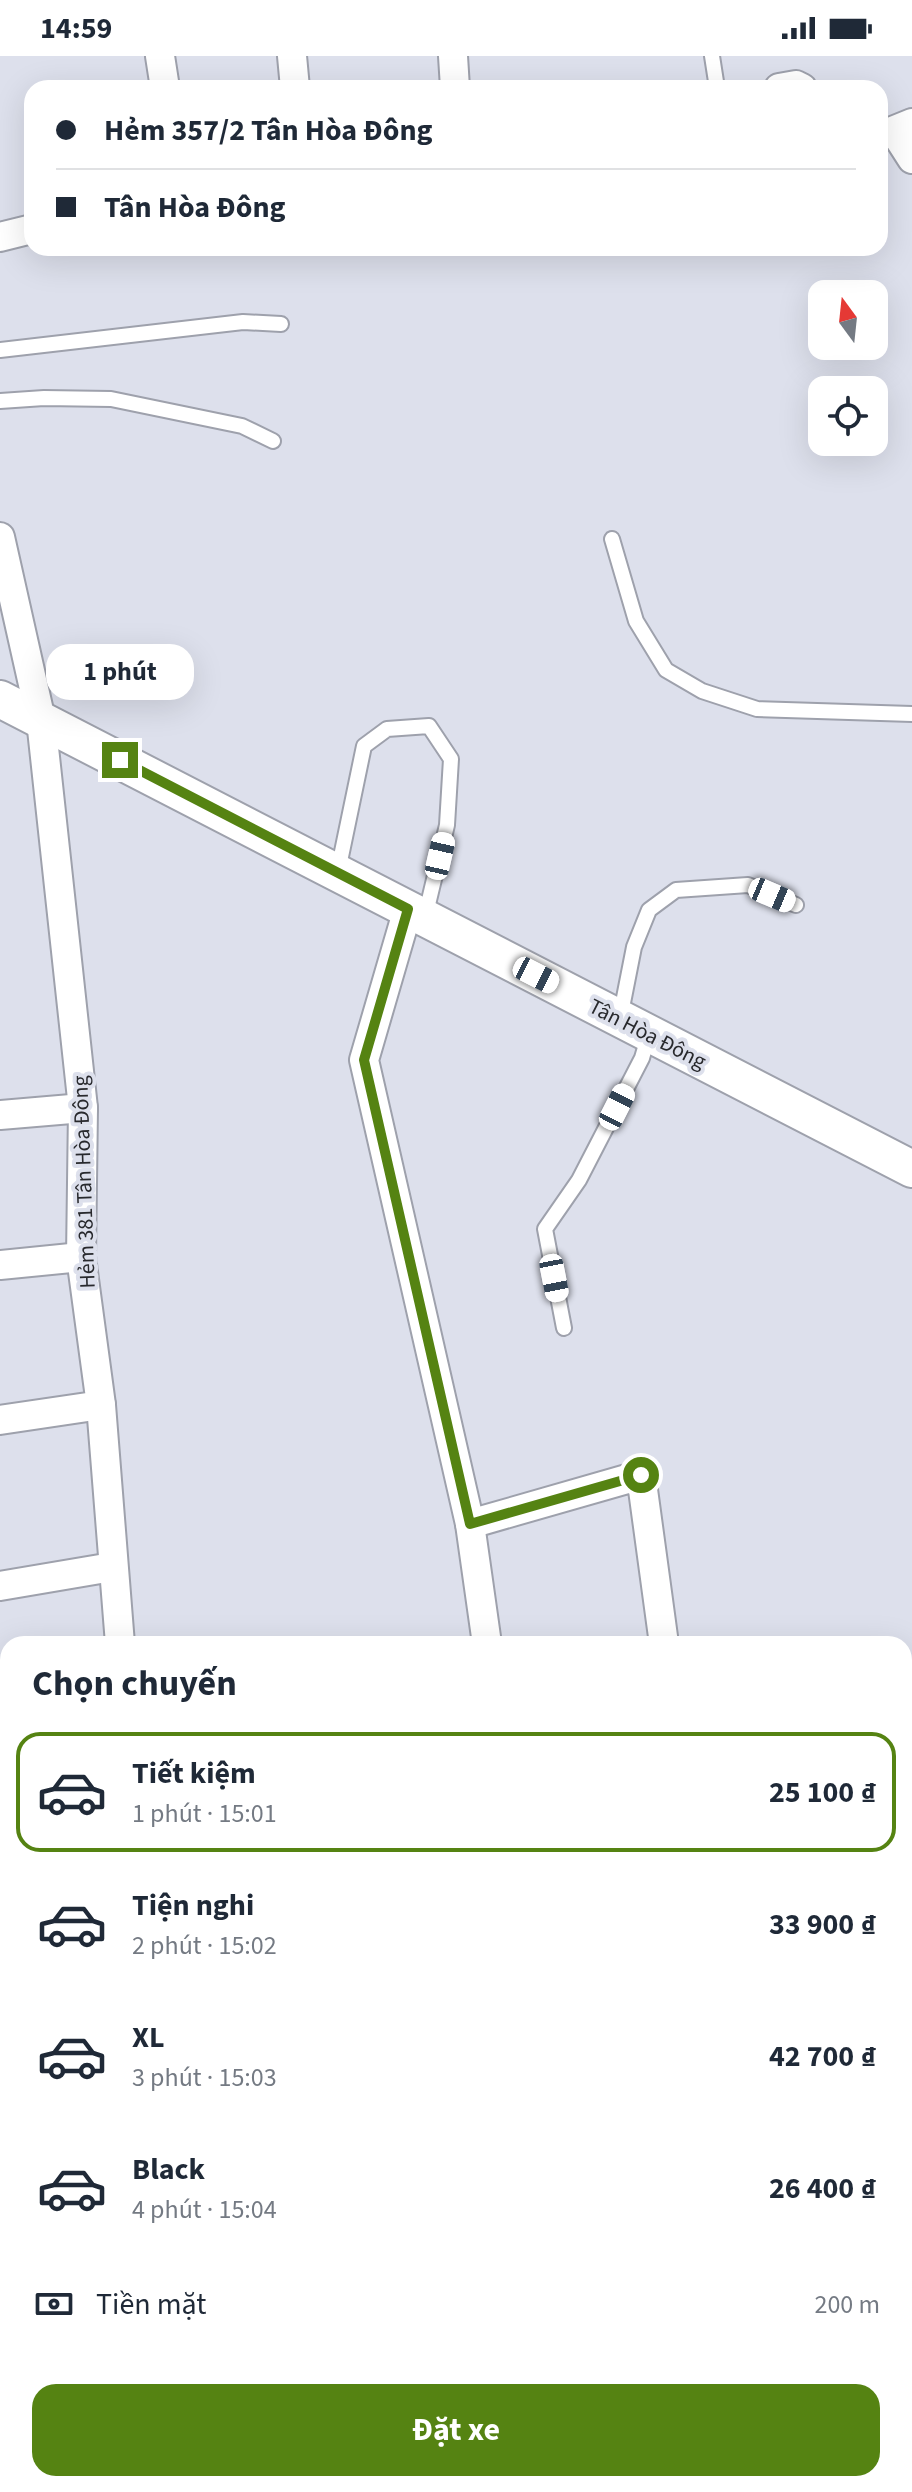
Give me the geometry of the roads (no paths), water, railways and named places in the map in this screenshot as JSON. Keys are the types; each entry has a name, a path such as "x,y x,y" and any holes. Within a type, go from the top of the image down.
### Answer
{"street":[{"path":"160,56 164,80"},
{"path":"292,56 294,80"},
{"path":"453,56 454,80"},
{"path":"895,130 912,159"},
{"path":"0,237 24,231"},
{"name":"Hẻm 381 Tân Hòa Đông","path":"0,537 41,720 83,1108 81,1257 101,1405 119,1636"},
{"name":"Tân Hòa Đông","path":"0,699 912,1169"},
{"path":"416,914 364,1060 470,1524 486,1636"},
{"path":"0,1115 83,1108"},
{"path":"0,1265 81,1257"},
{"path":"0,1420 101,1405"},
{"path":"470,1524 641,1475 663,1636"},
{"path":"0,1586 112,1567"}],"lane":[{"path":"712,56 716,80"},
{"path":"0,350 243,322 281,324"},
{"path":"0,401 111,399 242,426 273,441"},
{"path":"612,539 636,621 666,670 702,691 757,709 912,714"},
{"path":"338,873 364,746 387,729 429,726 451,759 447,825 416,914"},
{"path":"564,1328 545,1229 579,1180 642,1058 634,1026 634,947 649,910 676,890 748,885 796,905"}]}
